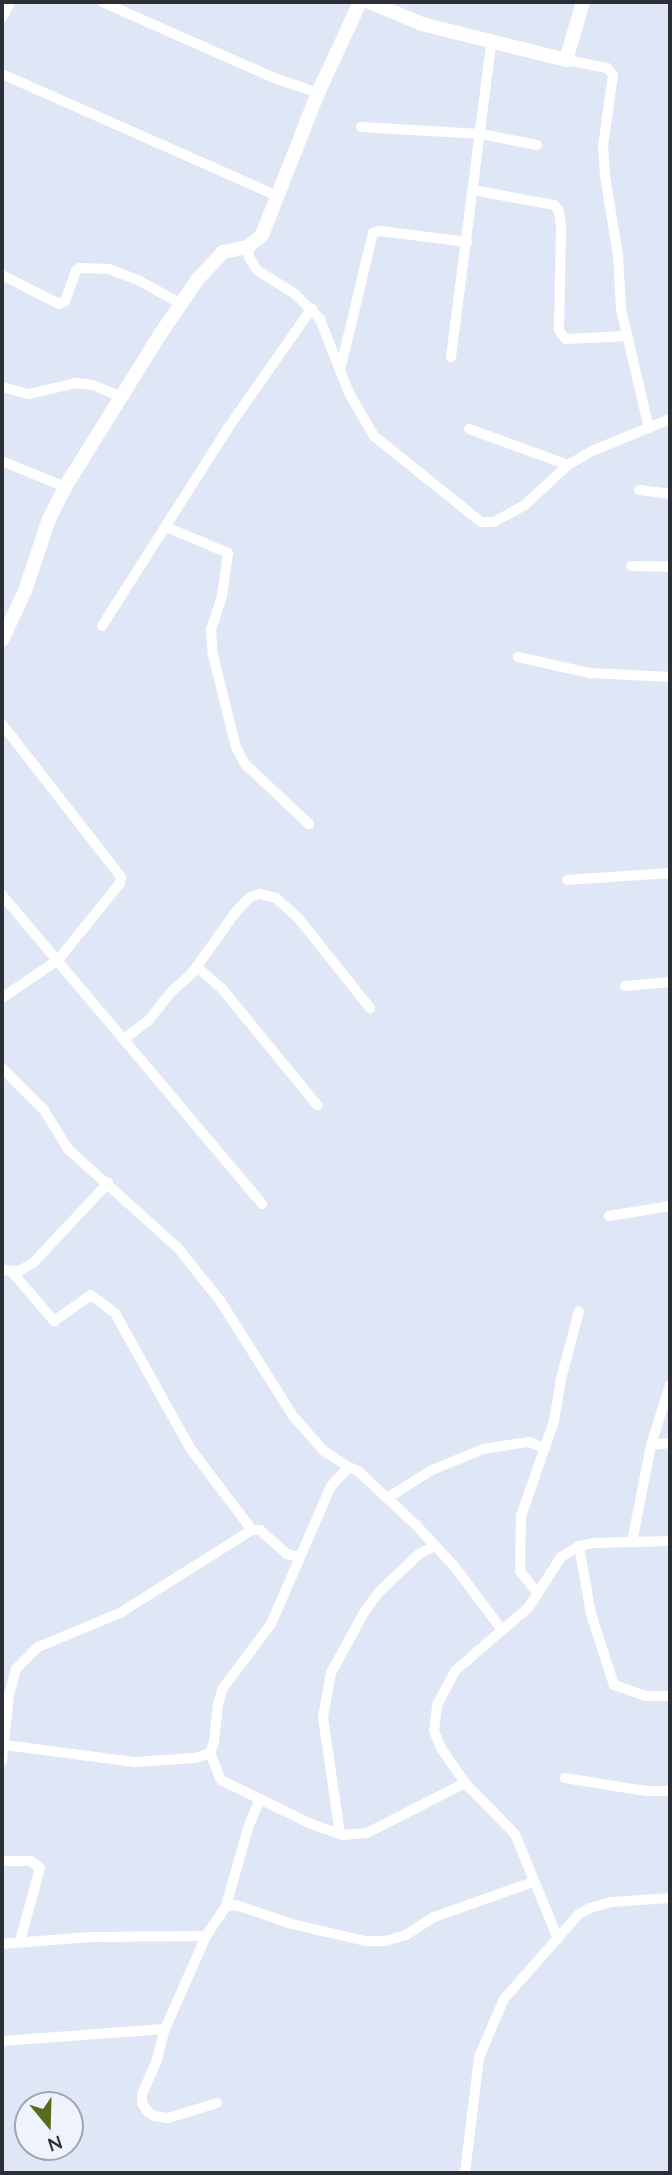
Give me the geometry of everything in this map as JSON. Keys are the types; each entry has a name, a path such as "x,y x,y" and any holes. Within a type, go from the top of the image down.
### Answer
{"street":[{"path":"2,18 10,2"},
{"path":"2,640 25,591 49,519 65,487 121,397 181,304 223,252 248,247 262,235 318,93 360,2"},
{"path":"369,2 422,24 491,44 607,68 613,75 603,146 627,336 649,428"},
{"path":"566,60 583,2"},
{"path":"106,3 272,77 318,93"},
{"path":"451,357 491,44"},
{"path":"2,74 277,196"},
{"path":"361,127 481,134 537,145"},
{"path":"472,190 554,205 559,211 561,227 562,335 566,339 627,336"},
{"path":"341,366 373,233 380,231 467,242"},
{"path":"248,247 249,257 257,270 312,308 320,319 341,366 349,393 374,436 481,522 494,522 526,504 568,465 592,451 670,419"},
{"path":"2,275 59,304 65,301 76,271 80,268 109,269 138,280 181,304"},
{"path":"102,626 234,419 312,308"},
{"path":"2,387 29,394 76,383 93,385 121,397"},
{"path":"469,429 568,465"},
{"path":"2,461 65,487"},
{"path":"639,490 670,494"},
{"path":"166,527 228,553 225,586 211,629 213,655 236,747 245,764 309,824"},
{"path":"631,566 670,567"},
{"path":"517,657 590,673 670,677"},
{"path":"2,724 121,877 120,883 58,960 2,998"},
{"path":"567,880 670,873"},
{"path":"124,1039 149,1020 170,993 197,967 211,943 254,895 267,894 282,903 299,919 370,1009"},
{"path":"2,895 262,1204"},
{"path":"197,967 223,990 317,1105"},
{"path":"625,986 670,982"},
{"path":"2,1068 44,1110 68,1149 164,1233 202,1275 293,1416 324,1451 358,1471 435,1546 475,1591 502,1630"},
{"path":"108,1183 33,1264 7,1271 54,1321 91,1295 115,1313 190,1448 252,1530"},
{"path":"609,1216 670,1206"},
{"path":"538,1594 520,1571 519,1537 528,1491 554,1421 561,1379 579,1311"},
{"path":"632,1542 652,1446 670,1385"},
{"path":"387,1498 432,1471 483,1449 529,1442 545,1448"},
{"path":"652,1446 670,1443"},
{"path":"349,1468 331,1486 271,1624 223,1688 218,1704 215,1742 210,1753 221,1780 340,1834 357,1836 368,1833 466,1783"},
{"path":"2,1761 9,1695 16,1669 28,1654 51,1641 95,1626 120,1613 252,1530 260,1530 287,1553 299,1557"},
{"path":"558,1939 515,1834 452,1766 434,1731 437,1705 456,1670 529,1606 561,1557 579,1546 670,1541"},
{"path":"340,1834 323,1717 331,1673 365,1611 379,1592 419,1554 435,1546"},
{"path":"579,1546 591,1614 614,1685 646,1696 670,1696"},
{"path":"5,1745 135,1762 195,1758 210,1753"},
{"path":"565,1778 646,1791 670,1791"},
{"path":"217,2103 168,2118 154,2116 142,2104 142,2094 157,2060 165,2029 206,1936 226,1906 248,1828 260,1799"},
{"path":"2,1861 31,1861 40,1868 20,1941"},
{"path":"226,1906 236,1905 292,1924 365,1941 384,1941 406,1935 434,1917 533,1882"},
{"path":"465,2173 477,2068 492,2024 519,1979 579,1914 590,1908 611,1902 670,1898"},
{"path":"2,1944 20,1941 206,1936"},
{"path":"2,2041 165,2029"}]}
